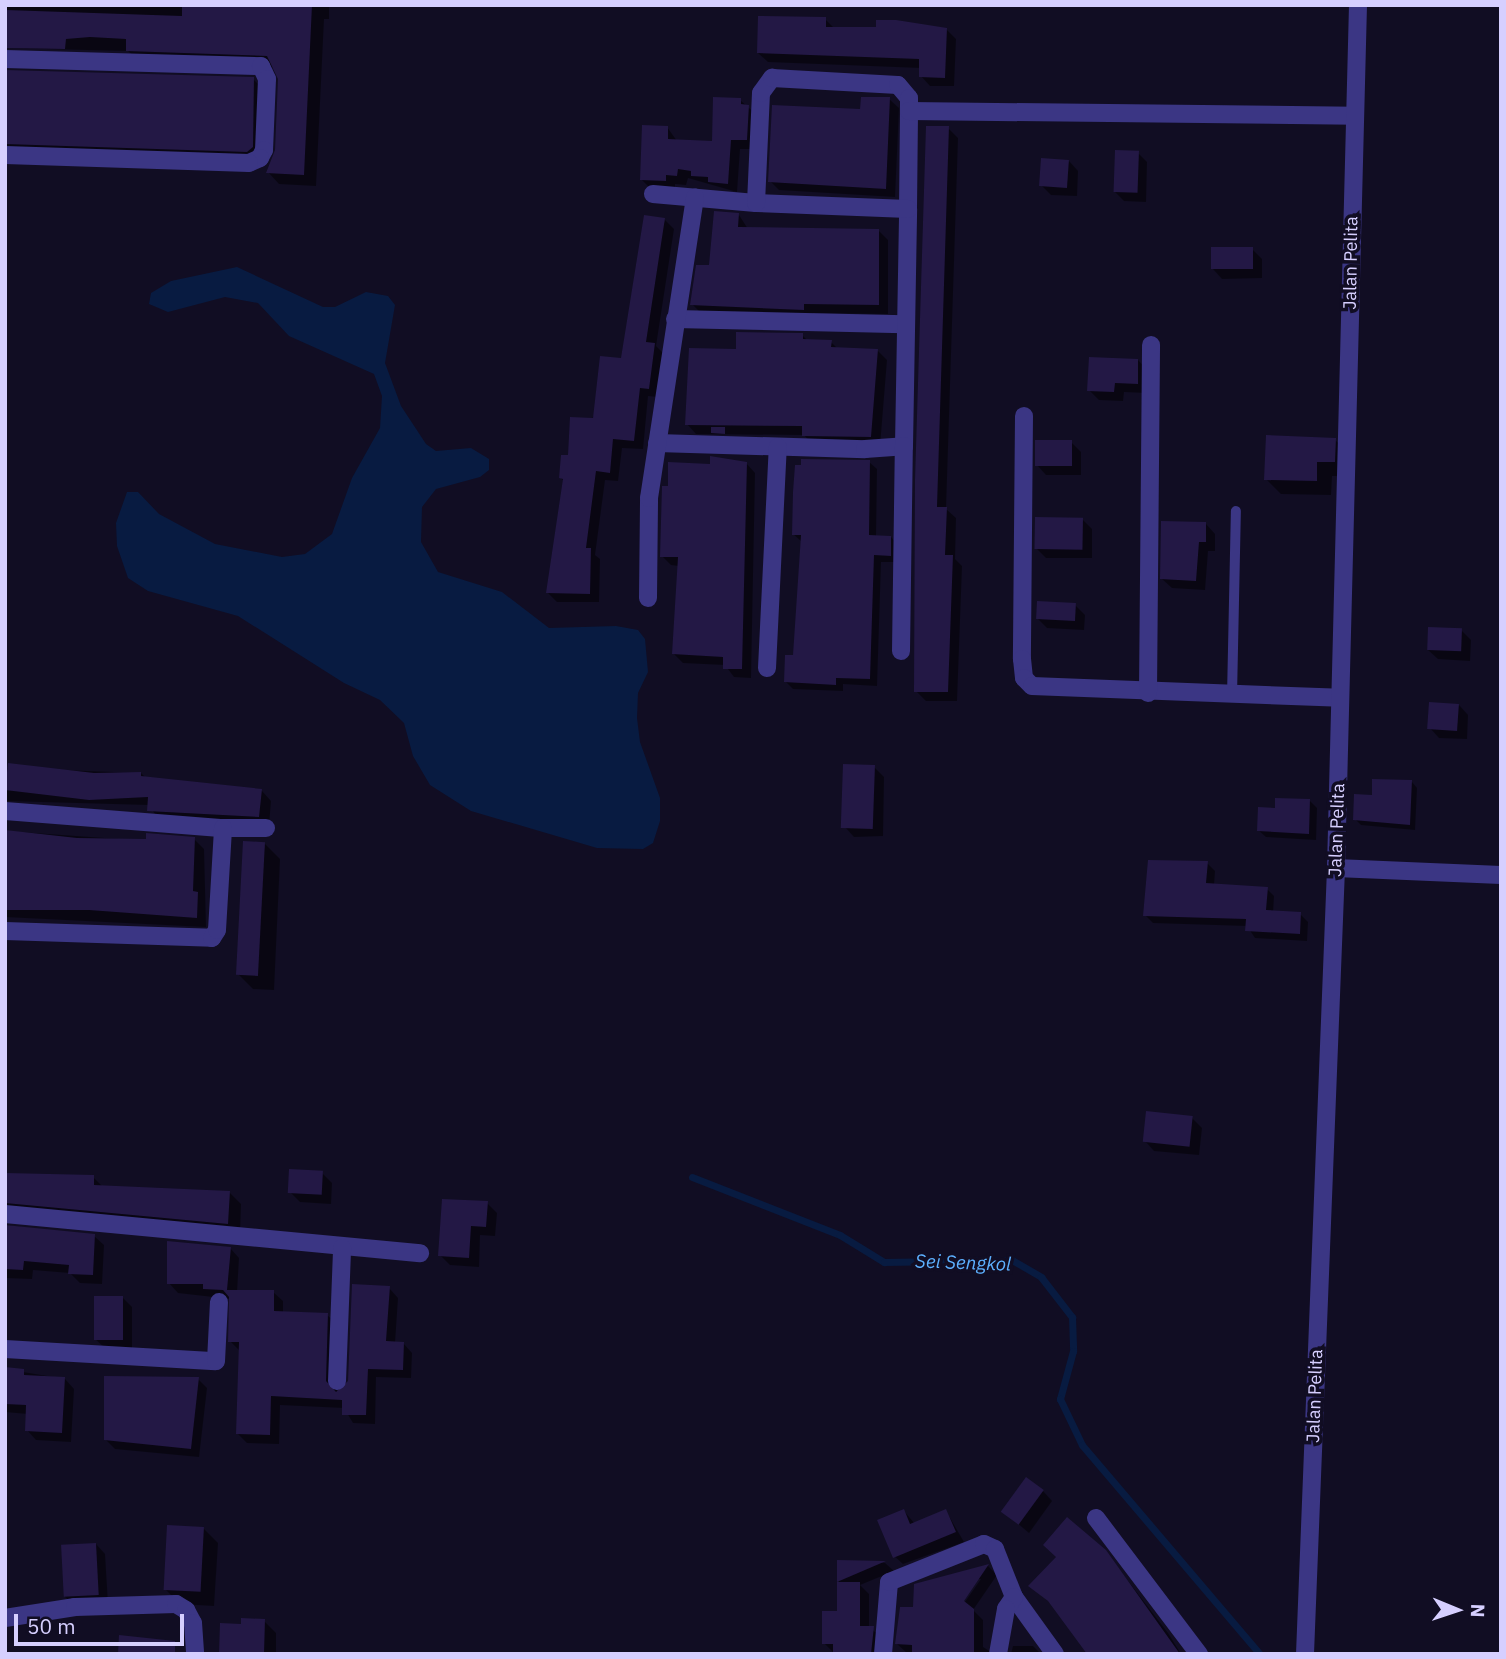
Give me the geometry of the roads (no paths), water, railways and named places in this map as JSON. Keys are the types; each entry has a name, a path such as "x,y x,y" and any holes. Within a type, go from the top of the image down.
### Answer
{"street":[{"name":"Jalan Pelita","path":"1305,1654 1336,868 1358,5"},
{"path":"5,58 261,66 267,79 264,150 260,159 249,163 5,155"},
{"path":"756,203 761,93 772,78 898,85 909,98 901,651"},
{"path":"909,111 1355,116"},
{"path":"653,194 756,203 908,209"},
{"path":"648,598 649,498 695,197"},
{"path":"675,319 904,324"},
{"path":"1148,693 1151,345"},
{"path":"1024,416 1024,678 1032,687 1340,698"},
{"path":"657,443 778,447 904,446"},
{"path":"767,668 778,447"},
{"path":"5,811 223,828 266,828"},
{"path":"5,930 212,939 217,930 223,828"},
{"path":"1336,868 1501,875"},
{"path":"5,1214 342,1248 420,1253"},
{"path":"337,1381 342,1248"},
{"path":"5,1349 216,1361 219,1302"},
{"path":"1096,1518 1199,1654"},
{"path":"883,1654 885,1595 889,1582 984,1544 995,1549 1014,1597 1055,1654"},
{"path":"998,1654 1006,1609 1014,1597"},
{"path":"5,1618 75,1607 176,1604 186,1610 193,1623 195,1654"}],"lane":[{"path":"1232,696 1236,511"}],"water":[{"path":"237,267 323,307 335,307 366,292 388,296 395,305 385,363 401,406 426,444 436,451 471,448 489,459 489,470 480,477 436,489 422,507 421,542 438,572 502,592 549,628 616,626 638,630 645,639 648,672 638,693 637,718 640,742 660,798 660,821 653,843 643,849 597,848 471,811 430,785 413,756 404,723 380,700 344,683 238,616 148,591 128,578 117,546 116,523 127,492 138,492 159,514 215,544 282,557 305,554 332,534 352,478 380,428 382,396 374,374 289,336 258,303 225,297 168,312 149,304 151,293 171,281"}],"waterway":[{"name":"Sei Sengkol","path":"692,1177 840,1235 884,1262 1012,1260 1041,1277 1072,1317 1073,1351 1060,1399 1082,1445 1260,1654"}]}
